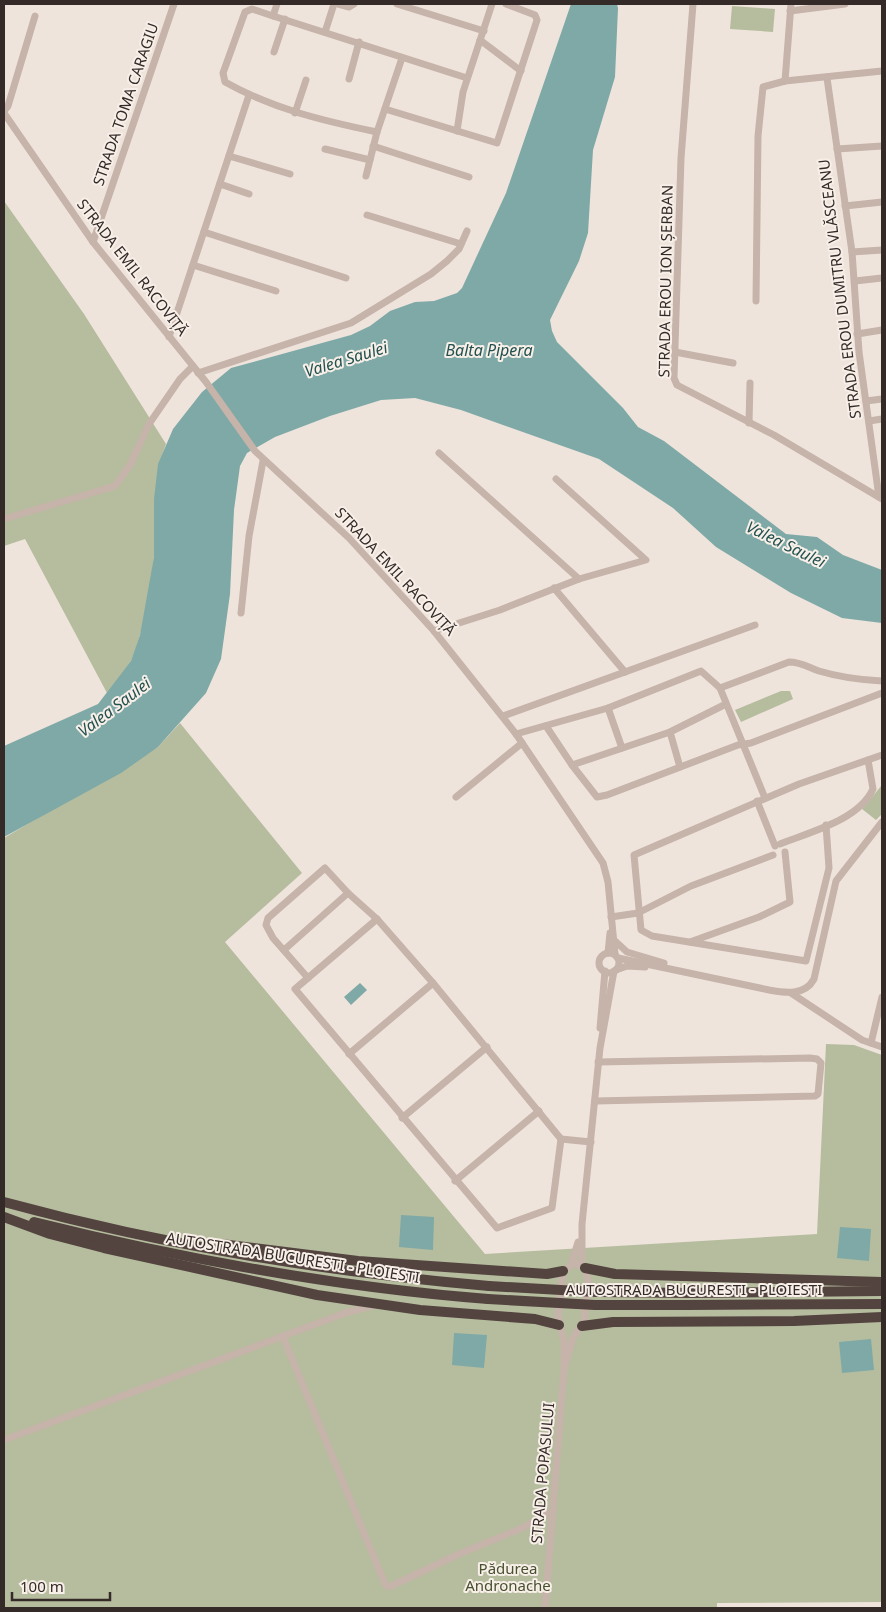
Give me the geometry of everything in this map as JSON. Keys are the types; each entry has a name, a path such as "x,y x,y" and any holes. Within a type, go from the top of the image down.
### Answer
{"highway":[{"name":"AUTOSTRADA BUCURESTI - PLOIESTI","path":"4,1202 115,1229 214,1249 340,1270 489,1286 596,1292 882,1291"},
{"name":"AUTOSTRADA BUCURESTI - PLOIESTI","path":"4,1216 118,1243 254,1269 376,1288 488,1299 595,1305 882,1304"},
{"path":"4,1216 50,1234 129,1254 260,1283 377,1304 535,1319 560,1327"},
{"path":"115,1229 358,1261 547,1274 567,1268"},
{"path":"583,1267 590,1271 615,1274 882,1282"},
{"path":"580,1328 613,1322 794,1321 882,1317"}],"street":[{"name":"STRADA TOMA CARAGIU","path":"93,242 174,4"},
{"path":"273,16 277,4"},
{"path":"325,32 336,4 349,7 354,4"},
{"path":"397,4 484,31"},
{"path":"457,131 463,92 492,4"},
{"path":"385,109 497,143 537,17 506,4"},
{"name":"STRADA EROU ION ȘERBAN","path":"693,4 681,158 674,378 677,385 749,423 880,498"},
{"path":"785,81 791,8 845,4"},
{"path":"377,132 295,114 249,95 225,82 223,73 245,12 252,9 467,78"},
{"path":"4,112 8,106 34,16"},
{"path":"274,52 285,20"},
{"path":"480,40 521,71"},
{"path":"349,79 359,42"},
{"path":"366,176 377,132 402,58"},
{"path":"756,301 758,136 763,87 785,81 882,71"},
{"name":"STRADA EROU DUMITRU VLĂSCEANU","path":"827,78 852,252 857,334 880,498"},
{"path":"295,114 306,80"},
{"path":"169,338 249,95"},
{"name":"STRADA EMIL RACOVIȚĂ","path":"4,112 93,242 206,382 255,451 263,461 349,538 434,631 503,716 603,863 608,882 614,955 619,965 615,971 598,1062 582,1224 583,1267"},
{"path":"373,146 469,176"},
{"path":"837,149 882,146"},
{"path":"325,149 370,160"},
{"path":"229,156 290,174"},
{"path":"220,184 248,194"},
{"path":"845,206 882,202"},
{"path":"367,215 461,244"},
{"path":"198,372 352,323 431,274 447,261 461,244 467,231"},
{"path":"204,232 346,278"},
{"path":"852,252 882,250"},
{"path":"193,265 276,292"},
{"path":"855,281 882,278"},
{"path":"857,334 882,330"},
{"path":"675,352 733,363"},
{"path":"4,519 115,486 130,465 150,424 180,379 193,366"},
{"path":"749,423 750,383"},
{"path":"866,401 882,399"},
{"path":"869,421 882,419"},
{"path":"440,453 579,579"},
{"path":"241,613 249,536 263,461"},
{"path":"434,631 500,610 611,568 630,566 647,559 556,479"},
{"path":"554,588 624,672"},
{"path":"503,716 755,625"},
{"path":"720,688 789,662 797,662 819,671 845,677 882,682"},
{"path":"516,734 608,708 701,671 720,688 765,798"},
{"path":"546,726 572,766 597,797 607,796 680,767 882,693"},
{"path":"572,766 670,732 726,704"},
{"path":"608,708 622,748"},
{"path":"670,732 680,767"},
{"path":"456,797 522,743"},
{"path":"826,825 829,868 806,961 646,934 641,930 634,855 757,801 882,755"},
{"path":"773,855 772,851 777,845 849,816 871,794 873,781 868,760"},
{"path":"757,801 777,845"},
{"path":"614,955 751,987 791,993 800,991 811,985 836,882 882,822"},
{"path":"689,942 759,917 790,902 785,852 783,846 777,845"},
{"path":"610,917 638,913 700,882 773,855 779,858 785,852"},
{"path":"308,978 273,938 266,924 268,918 325,868 348,893 377,919 563,1139 591,1142"},
{"path":"284,950 348,893"},
{"path":"377,919 295,989 455,1181 497,1228 552,1208 563,1139"},
{"path":"612,934 619,946 627,952 688,969 691,974"},
{"name":"STRADA EMIL RACOVIȚĂ","path":"600,1048 605,972 600,967 600,961 602,956 614,955"},
{"path":"605,972 635,966 681,975 691,974"},
{"path":"349,1054 433,983"},
{"path":"791,993 823,1015 871,1043 882,1047"},
{"path":"871,1043 882,997"},
{"path":"402,1118 487,1047"},
{"path":"595,1102 815,1096 818,1094 821,1063 817,1059 810,1058 598,1062"},
{"path":"455,1181 539,1111"},
{"name":"STRADA EMIL RACOVIȚĂ","path":"567,1268 582,1224"},
{"path":"567,1268 583,1267"},
{"name":"STRADA POPASULUI","path":"564,1369 580,1328 588,1281 583,1267"},
{"name":"STRADA POPASULUI","path":"545,1608 564,1369 564,1342 560,1327 559,1301 567,1268"},
{"path":"4,1440 345,1313 377,1304"},
{"path":"560,1327 570,1332 580,1328"},
{"path":"283,1337 385,1584 389,1587 459,1554 522,1528 553,1511"}],"green space":[{"path":"732,6 775,9 773,32 730,29"},
{"path":"4,201 84,314 166,444 156,485 153,565 150,592 143,622 130,663 107,693 25,539 4,546"},
{"path":"781,691 790,691 793,699 741,722 735,710"},
{"name":"Pădurea Andronache","path":"180,723 302,873 225,942 485,1254 817,1234 826,1044 854,1045 882,1055 882,1602 717,1603 717,1608 4,1608 4,838 158,747"},
{"path":"882,785 882,814 876,820 862,809"}],"water":[{"name":"Balta Pipera","path":"571,4 617,4 618,8 615,77 593,150 588,233 579,261 550,320 557,342 623,408 638,427 664,441 786,534 817,537 843,555 882,570 882,623 842,618 791,593 716,547 673,508 599,459 461,410 415,398 381,400 330,416 275,437 247,453 240,466 234,510 230,594 221,659 206,693 158,747 121,773 4,837 4,746 98,704 131,661 140,635 154,557 154,499 158,464 173,429 202,392 231,368 351,335 370,326 390,311 415,302 434,301 457,293 462,288 506,193"},
{"path":"360,983 367,990 351,1005 344,997"},
{"path":"401,1215 434,1217 433,1250 399,1247"},
{"path":"840,1227 871,1229 869,1261 837,1258"},
{"path":"454,1333 487,1335 484,1368 452,1365"},
{"path":"871,1339 874,1370 842,1373 839,1342"}],"water label":[{"name":"Valea Saulei","path":"346,359"},
{"name":"Valea Saulei","path":"786,544"},
{"name":"Valea Saulei","path":"114,707"}]}
